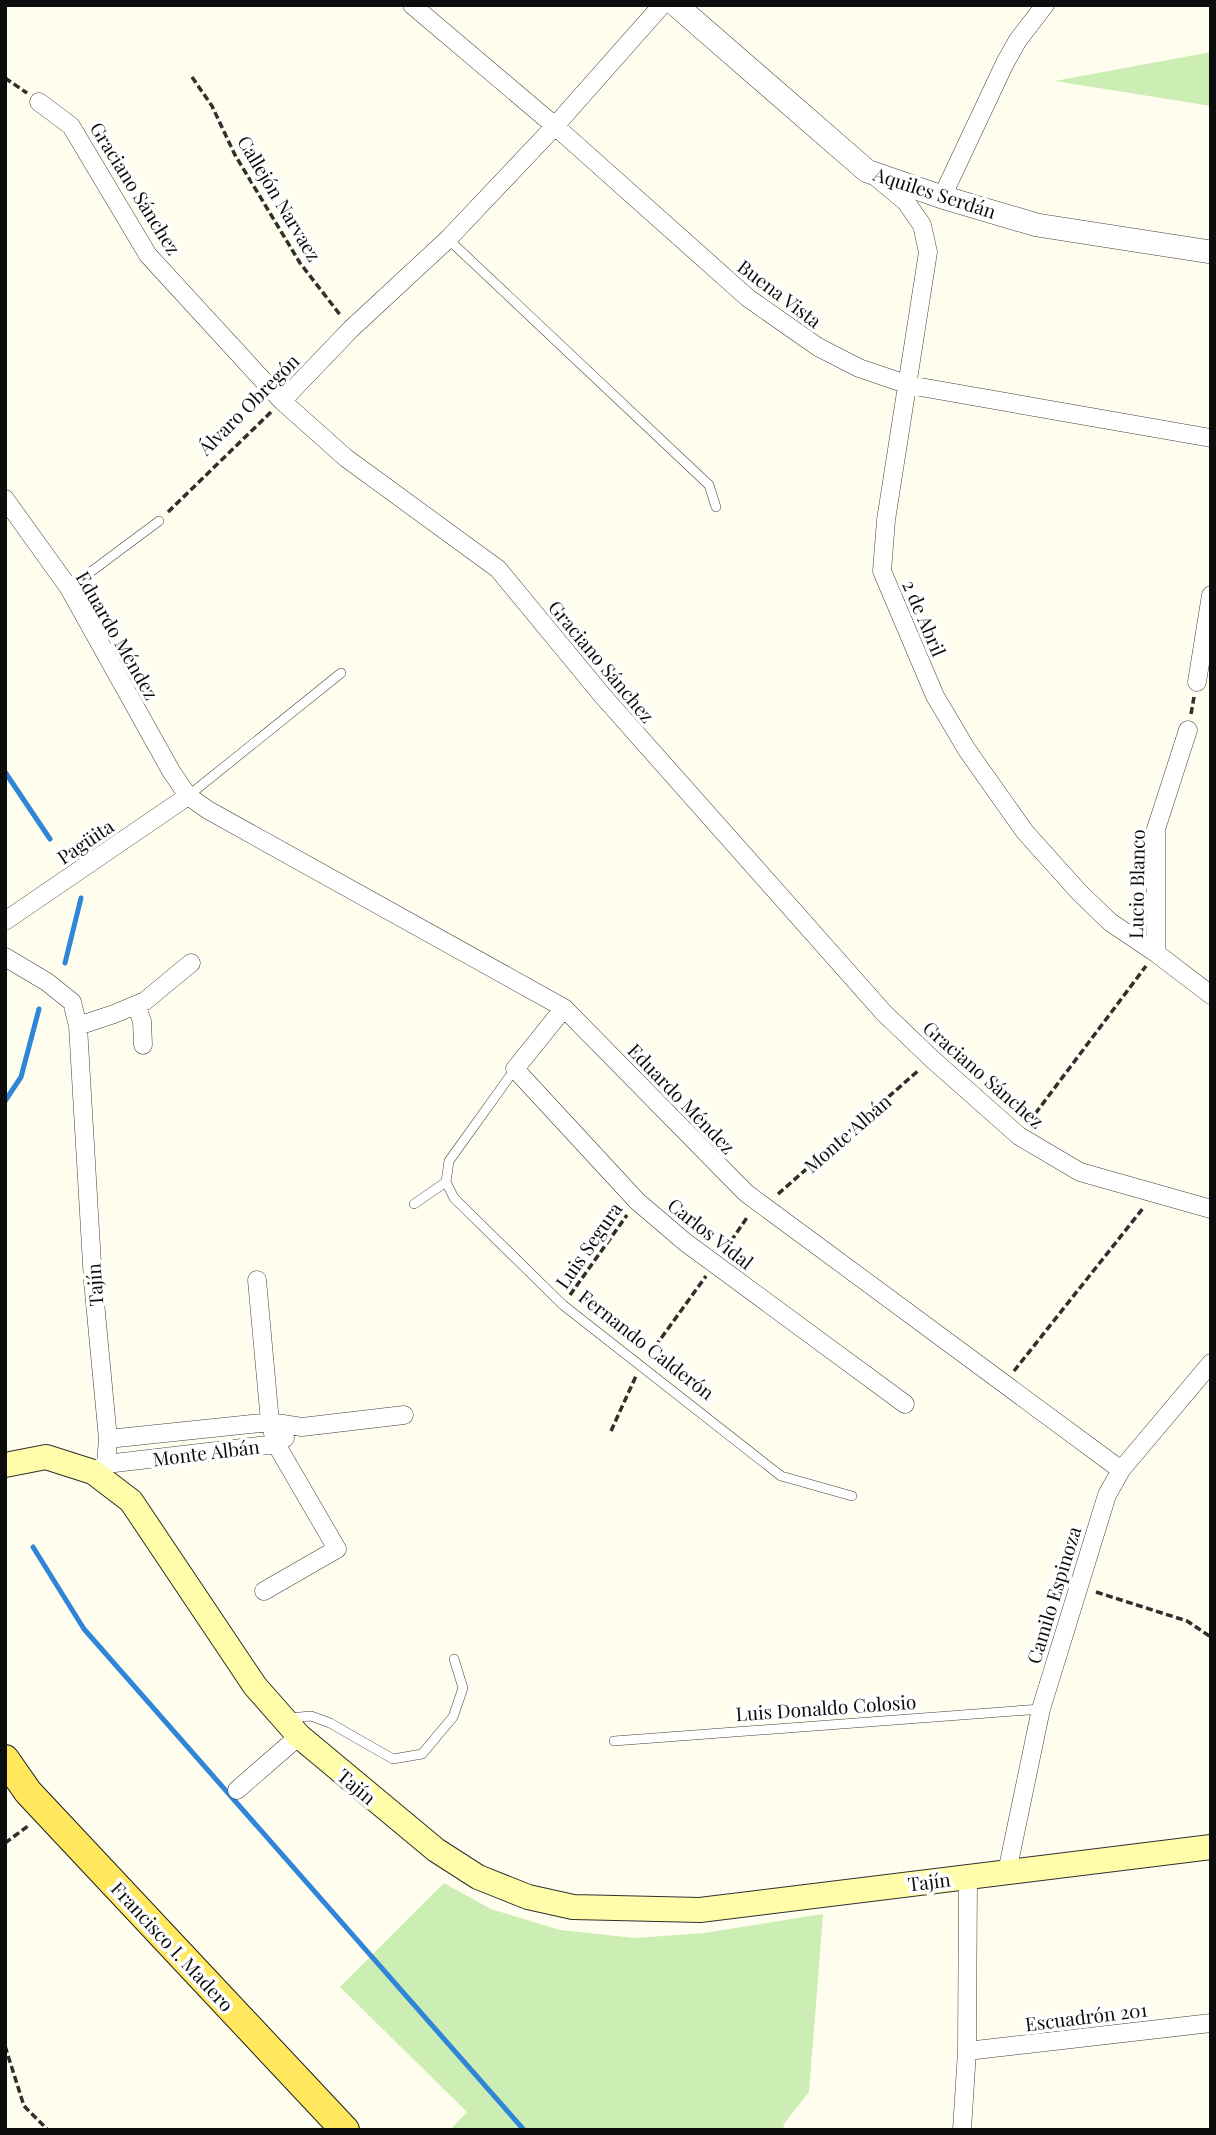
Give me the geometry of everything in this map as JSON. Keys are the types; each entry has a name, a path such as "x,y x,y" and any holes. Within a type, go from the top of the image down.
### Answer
{"main road":[{"name":"Monte Albán","path":"5,1465 46,1457 100,1468"},
{"name":"Tajín","path":"100,1468 131,1501 256,1686 292,1728 391,1815 436,1850 478,1877 528,1897 573,1908 700,1910 1211,1847"},
{"name":"Francisco I. Madero","path":"5,1759 27,1792 345,2130"}],"street":[{"name":"Buena Vista","path":"412,5 555,126 748,298 818,347 859,368 909,385 1211,438"},
{"name":"Álvaro Obregón","path":"282,401 351,329 448,239 555,126 662,5"},
{"name":"Aquiles Serdán","path":"676,5 867,171 1037,225 1211,252"},
{"path":"942,197 1004,63 1045,5"},
{"name":"Graciano Sánchez","path":"39,102 71,126 148,255 282,401 346,458 498,569 611,705 884,1013 932,1059 1019,1136 1080,1172 1211,1209"},
{"name":"2 de Abril","path":"867,171 906,202 922,225 928,252 886,520 882,570 935,696 967,750 1025,832 1110,922 1211,995"},
{"name":"Eduardo Méndez","path":"5,499 69,588 171,771 188,796 208,810 564,1009 760,1205 1121,1470"},
{"path":"1197,682 1211,595"},
{"name":"Lucio Blanco","path":"1156,953 1156,829 1188,730"},
{"name":"Pagüita","path":"5,921 188,796"},
{"name":"Tajín","path":"5,957 47,982 72,1002 78,1026 93,1282 108,1438 100,1468"},
{"path":"78,1026 145,1001 191,963"},
{"path":"136,1004 142,1021 143,1045"},
{"path":"515,1069 564,1009"},
{"name":"Carlos Vidal","path":"515,1069 637,1201 715,1264 905,1404"},
{"path":"257,1280 270,1422 276,1444 337,1549 264,1591"},
{"name":"Camilo Espinoza","path":"1007,1872 1041,1709 1107,1495 1121,1470 1211,1363"},
{"name":"Monte Albán","path":"108,1438 270,1422 302,1427 404,1415"},
{"name":"Monte Albán","path":"100,1468 276,1444 302,1427"},
{"path":"194,1430 194,1454"},
{"path":"237,1790 292,1728"},
{"path":"962,2130 967,2051 968,1876"},
{"name":"Escuadrón 201","path":"967,2051 1211,2023"}],"lane":[{"path":"448,239 709,485 716,507"},
{"path":"69,588 159,521"},
{"path":"188,796 341,673"},
{"path":"414,1204 446,1182 449,1161 515,1069"},
{"name":"Fernando Calderón","path":"446,1182 454,1198 563,1305 640,1367 781,1476 852,1496"},
{"path":"292,1728 311,1716 393,1759 422,1754 453,1717 463,1688 454,1659"},
{"name":"Luis Donaldo Colosio","path":"614,1741 1041,1709"}],"path":[{"name":"Callejón Narvaez","path":"192,77 212,106 235,155 300,263 351,329"},
{"path":"5,78 39,102"},
{"name":"Álvaro Obregón","path":"159,521 282,401"},
{"path":"1188,730 1197,682"},
{"name":"Lucio Blanco","path":"1019,1136 1156,953"},
{"name":"Monte Albán","path":"611,1431 640,1367 760,1205 932,1059"},
{"path":"1003,1384 1154,1195"},
{"name":"Luis Segura","path":"563,1305 637,1201"},
{"path":"1077,1586 1187,1621 1211,1637"},
{"path":"5,1843 46,1812"},
{"path":"5,2046 24,2106 48,2130"}],"green space":[{"path":"1211,52 1211,106 1055,81"},
{"path":"444,1883 491,1909 560,1930 635,1938 704,1933 823,1914 809,2092 783,2125 785,2130 450,2130 467,2112 340,1987"}],"waterway":[{"path":"5,772 50,839"},
{"path":"65,963 81,898"},
{"path":"5,1101 21,1077 39,1009"},
{"path":"33,1547 84,1629 524,2130"}]}
